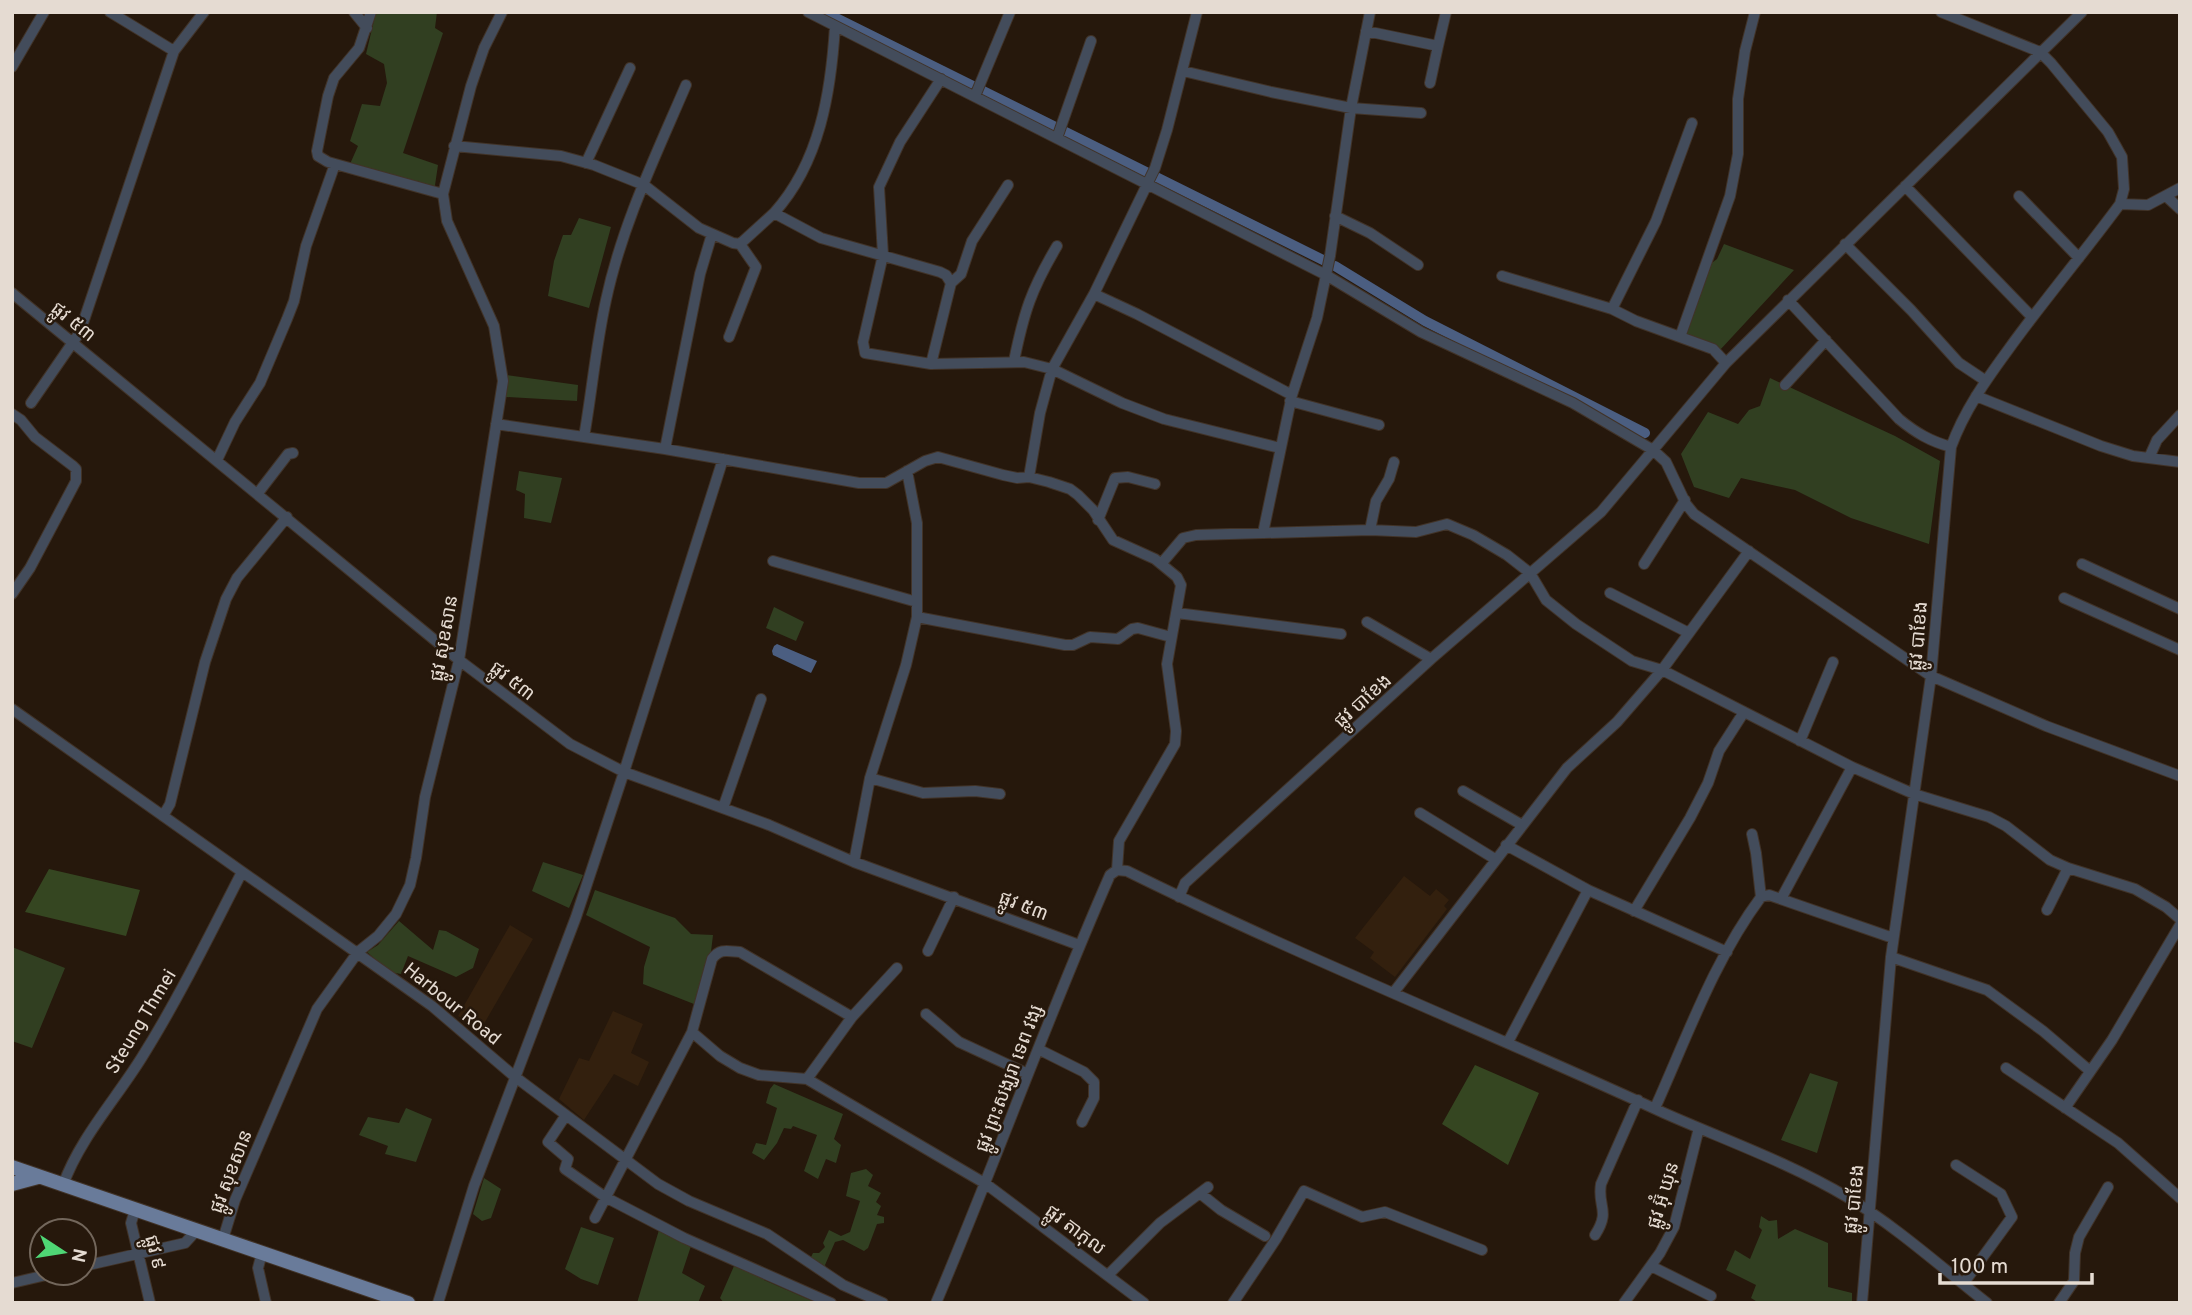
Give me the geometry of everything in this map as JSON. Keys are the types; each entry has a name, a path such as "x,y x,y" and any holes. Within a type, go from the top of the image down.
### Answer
{"main road":[{"path":"12,1167 408,1303"},
{"path":"12,1184 39,1177"}],"street":[{"path":"12,67 44,12"},
{"path":"110,12 174,51"},
{"path":"31,403 80,332 174,51 204,12"},
{"path":"354,12 367,28"},
{"path":"372,12 359,48 334,78 317,151 321,158 335,164 443,194"},
{"name":"ផ្លូវ សុខសាន","path":"223,1239 235,1200 317,1009 358,953 378,936 396,914 410,885 425,797 459,660 503,381 499,348 488,312 447,220 443,194 454,146 484,48 502,12"},
{"path":"808,12 831,19 941,79 978,89 1328,266 1421,332 1573,403 1653,450 1672,470 1694,514 1931,676 2046,726 2178,772"},
{"path":"978,89 1010,12"},
{"path":"1029,477 1040,414 1052,369 1094,294 1151,177 1183,71 1197,12"},
{"path":"1262,533 1291,398 1317,318 1328,266 1351,108 1370,12"},
{"path":"1430,83 1446,12"},
{"path":"1680,337 1730,196 1738,154 1738,99 1745,51 1755,12"},
{"path":"1941,12 2040,52 2108,132 2122,157 2124,189 2120,204 2148,205 2180,188"},
{"name":"ផ្លូវ បាខែង","path":"1179,897 1185,883 1431,659 1601,512 1726,363 2082,12"},
{"path":"740,244 774,213 788,196 801,174 820,128 832,78 831,19"},
{"path":"1366,31 1438,46"},
{"path":"1060,131 1091,41"},
{"path":"586,163 630,68"},
{"path":"1183,71 1351,108 1421,113"},
{"path":"941,79 900,142 878,187 883,255 863,350 868,355 931,364 1014,362 1052,369 1122,403 1164,419 1280,448"},
{"path":"584,437 606,300 628,226 686,85"},
{"path":"1612,309 1657,221 1692,123"},
{"path":"454,146 561,156 586,163 644,185 686,219 712,234 740,244 756,267 729,337"},
{"path":"217,460 235,422 260,383 287,319 294,301 306,246 335,164"},
{"path":"931,364 951,284 961,274 972,242 1008,185"},
{"path":"1905,186 2032,317"},
{"path":"2019,196 2079,258"},
{"path":"2166,196 2180,209"},
{"name":"ផ្លូវ បាខែង","path":"1862,1303 1863,1265 1871,1212 1891,957 1931,676 1951,447 1965,414 1986,381 2120,204"},
{"path":"774,213 821,238 940,272 946,275 951,284"},
{"path":"1335,216 1370,233 1418,265"},
{"path":"665,449 701,274 712,234"},
{"path":"1845,244 1959,363 1986,381"},
{"path":"1014,362 1026,306 1037,279 1058,246"},
{"path":"1502,276 1612,309 1636,321 1713,349 1726,363"},
{"name":"ផ្លូវ ៥៣","path":"12,293 70,345 258,493 459,660 570,744 624,772 769,825 854,862 1079,944"},
{"path":"1094,294 1137,314 1291,398 1379,425"},
{"path":"1788,300 1899,419 1915,433 1932,442 1951,447"},
{"path":"1785,385 1826,340"},
{"path":"1976,396 2101,446 2133,456 2180,462"},
{"path":"12,414 21,420 35,437 73,466 77,473 76,481 54,524 12,594"},
{"path":"2149,457 2157,440 2180,415"},
{"path":"496,424 665,449 859,483 886,483 930,458 939,457 1070,489 1093,510 1113,540 1148,555 1161,564 1178,579 1181,590 1167,672 1176,731 1175,744 1119,841 1117,870 1127,871 1179,897 1785,1166 1871,1212 1987,1303"},
{"path":"258,493 288,454 293,453"},
{"path":"438,1303 474,1186 576,917 723,459"},
{"path":"1370,530 1376,501 1389,479 1394,462"},
{"path":"854,862 870,778 906,665 917,617 918,523 907,471"},
{"path":"1098,520 1115,478 1128,477 1155,484"},
{"path":"1644,564 1685,500"},
{"path":"163,816 170,804 205,662 226,599 237,578 287,517"},
{"path":"1161,564 1183,538 1188,536 1370,530 1416,532 1447,524 1473,535 1507,555 1530,573 1546,600 1632,662 1662,670 1852,767 1914,793 1989,817 2006,826 2050,860 2135,889 2166,907 2180,922 2112,1040 2065,1108"},
{"path":"1394,992 1567,768 1617,722 1662,670 1749,551"},
{"path":"773,561 917,602"},
{"path":"2082,564 2180,609"},
{"path":"1610,593 1689,633"},
{"path":"2064,598 2180,650"},
{"path":"1177,613 1341,634"},
{"path":"917,617 1065,645 1073,645 1090,637 1118,639 1138,628 1171,637"},
{"path":"1367,622 1431,659"},
{"path":"1800,741 1833,662"},
{"path":"723,808 761,699"},
{"name":"Harbour Road","path":"12,709 450,1020 514,1076 671,1192 766,1234 867,1300 883,1303"},
{"path":"1634,911 1690,818 1708,783 1719,751 1744,712"},
{"path":"1781,899 1852,767"},
{"path":"870,778 923,793 975,791 1000,794"},
{"path":"1463,791 1522,825"},
{"path":"1420,813 1495,859"},
{"path":"1655,1108 1709,987 1727,952 1762,897 1752,834"},
{"path":"1506,845 1588,890 1727,952"},
{"path":"2047,910 2067,868"},
{"name":"ផ្លូវ ព្រះសង្ឃរា ទេព វង្ស","path":"936,1303 986,1184 1079,944 1110,874 1117,870"},
{"name":"Steung Thmei","path":"63,1185 68,1170 142,1057 242,872"},
{"path":"1508,1042 1588,890"},
{"path":"1762,897 1769,895 1893,938"},
{"path":"928,951 954,897"},
{"path":"595,1218 692,1032 712,959 721,950 740,952 852,1017"},
{"path":"1891,957 1987,990 2043,1031 2090,1071"},
{"path":"692,1032 720,1056 740,1068 759,1075 807,1079 852,1017 897,968"},
{"path":"926,1014 960,1042 1028,1074"},
{"path":"1038,1049 1084,1072 1094,1082 1094,1098 1083,1122"},
{"path":"2006,1068 2118,1143 2180,1198"},
{"name":"ផ្លូវ តាភុល","path":"807,1079 986,1184 1144,1303"},
{"path":"1595,1236 1605,1212 1599,1194 1601,1184 1638,1100"},
{"path":"566,1115 548,1142 568,1158 565,1169 605,1197 684,1238 831,1303"},
{"name":"ផ្លូវ អ៊ុំ ឃុន","path":"1624,1303 1651,1266 1674,1227 1699,1128"},
{"path":"1956,1165 2001,1194 2012,1217 1964,1284"},
{"path":"2059,1303 2074,1281 2075,1253 2079,1237 2108,1187"},
{"path":"1108,1275 1160,1223 1205,1190 1221,1210 1265,1237"},
{"path":"1233,1303 1304,1192 1362,1217 1381,1212 1389,1213 1482,1250"},
{"name":"ផ្លូវ ៩","path":"135,1210 131,1223 150,1303"},
{"path":"98,1263 186,1243 195,1231"},
{"path":"262,1253 258,1268 266,1303"},
{"path":"1651,1266 1711,1296"}],"shaded area":[{"path":"1404,876 1430,896 1436,889 1449,900 1444,906 1447,909 1395,977 1370,958 1374,952 1355,938"},
{"path":"510,925 533,939 481,1029 458,1016"},
{"path":"613,1011 643,1024 631,1053 649,1062 638,1086 614,1074 584,1120 559,1099 579,1058 589,1061"}],"green space":[{"path":"376,12 437,12 435,28 443,33 403,153 438,165 434,192 350,164 358,146 350,141 362,104 380,106 387,83 384,64 366,54"},
{"path":"579,218 611,227 589,308 548,296 554,261 563,235 571,235"},
{"path":"1724,244 1794,270 1720,350 1684,335 1709,265 1717,259"},
{"path":"506,375 578,385 577,401 506,397"},
{"path":"1770,378 1895,436 1940,461 1929,544 1851,518 1795,490 1741,478 1729,498 1694,487 1681,454 1708,412 1738,424 1749,410 1760,406"},
{"path":"519,471 562,478 551,523 524,518 525,494 516,490"},
{"path":"774,607 804,622 796,641 766,628"},
{"path":"543,862 583,875 569,908 532,891"},
{"path":"49,869 140,890 126,936 25,912"},
{"path":"595,890 675,918 691,934 713,935 710,960 694,1004 643,984 644,967 650,947 586,915"},
{"path":"399,921 433,950 439,930 446,931 479,949 473,968 456,977 408,956 401,974 390,972 367,952 378,945"},
{"path":"12,947 65,968 32,1048 12,1041"},
{"path":"1475,1065 1539,1093 1508,1165 1442,1124"},
{"path":"1810,1073 1838,1082 1817,1153 1781,1140"},
{"path":"774,1084 843,1114 834,1139 841,1145 836,1163 826,1159 818,1179 804,1171 817,1135 793,1126 791,1129 784,1128 764,1160 752,1153 756,1143 766,1145 777,1108 766,1103"},
{"path":"406,1108 432,1119 416,1162 385,1154 388,1146 359,1135 368,1117 399,1123"},
{"path":"866,1169 873,1175 868,1186 881,1193 876,1202 881,1206 877,1215 884,1217 884,1223 877,1224 868,1248 864,1251 843,1240 835,1242 825,1265 828,1270 810,1259 813,1253 819,1253 825,1247 823,1243 829,1230 841,1236 850,1232 860,1201 846,1196 851,1173"},
{"path":"484,1178 501,1189 491,1218 482,1221 473,1214"},
{"path":"1761,1216 1769,1221 1777,1220 1778,1239 1795,1229 1828,1243 1828,1287 1852,1293 1852,1303 1759,1303 1751,1298 1756,1285 1726,1270 1735,1250 1750,1259 1762,1230 1759,1227"},
{"path":"581,1227 614,1238 598,1285 565,1269"},
{"path":"659,1230 691,1246 682,1273 705,1286 698,1303 637,1303"},
{"path":"734,1266 817,1303 724,1303 720,1298"}],"water":[{"path":"777,644 817,661 811,673 773,655 772,651"}],"waterway":[{"path":"824,12 1325,261"},
{"path":"1335,266 1425,321 1645,433"}]}
